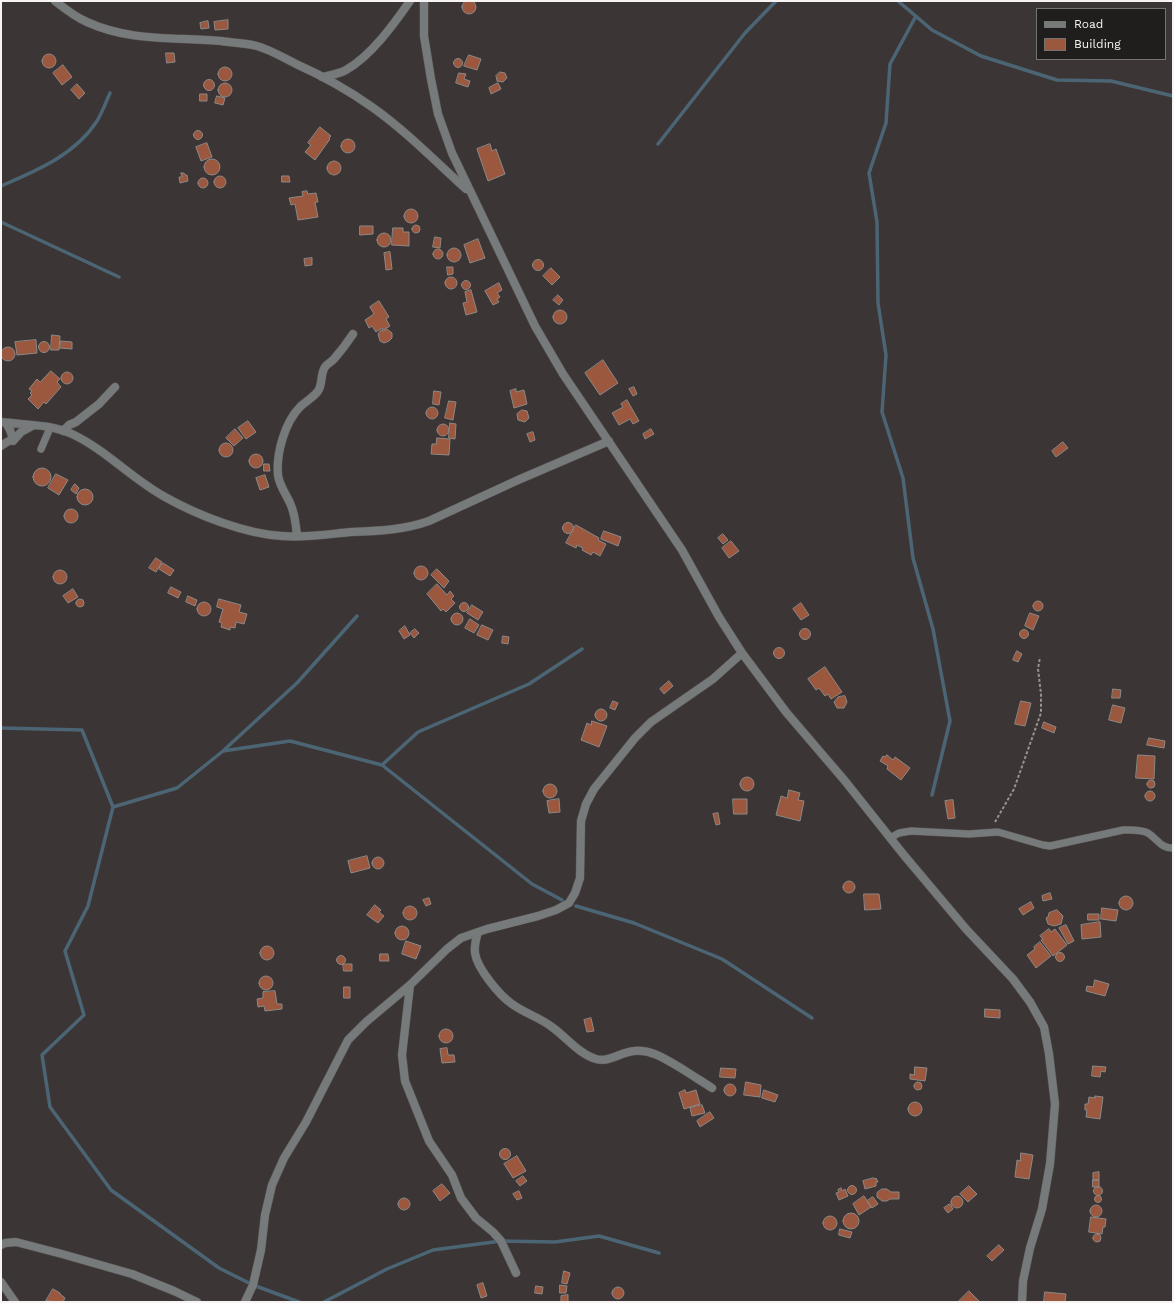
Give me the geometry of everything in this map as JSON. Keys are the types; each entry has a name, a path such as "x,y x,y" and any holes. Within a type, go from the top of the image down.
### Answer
{"street":[{"path":"54,1 69,12 106,30 154,38 198,39 259,47 322,76 342,87 373,108 408,136 470,192"},
{"path":"322,76 341,72 359,61 386,32 410,1"},
{"path":"424,1 424,36 438,114 452,153 535,326 563,374 682,550 719,616 742,653 786,712 845,781 890,838 966,929 1013,979 1030,1002 1044,1027 1050,1054 1054,1084 1054,1112 1050,1164 1042,1209 1030,1248 1023,1281 1022,1302"},
{"path":"298,536 294,513 278,476 278,461 282,442 291,417 300,407 318,392 325,367 340,352 353,334"},
{"path":"63,431 69,425 76,422 99,404 115,387"},
{"path":"3,422 50,428 72,434 98,449 130,474 164,497 203,516 234,526 282,536 394,530 414,526 429,521 518,480 609,442"},
{"path":"3,422 10,430 13,439"},
{"path":"1,446 13,439 13,441 21,432 32,426"},
{"path":"245,1302 253,1285 261,1250 265,1215 272,1185 284,1158 306,1122 348,1040 366,1022 410,986 446,949 461,938 538,916 556,910 569,903 575,893 580,878 581,821 586,804 594,789 634,738 651,722 713,679 742,653"},
{"path":"478,932 475,946 476,959 504,998 513,1005 551,1026 585,1054 598,1060 613,1058 632,1051 652,1053 668,1060 712,1088"},
{"path":"410,986 402,1055 402,1065 407,1086 429,1141 452,1175 461,1198 476,1218 493,1232 501,1241 516,1273"},
{"path":"2,1243 16,1242 132,1274 197,1302"},
{"path":"1,1282 15,1302"}],"lane":[{"path":"41,449 50,428"},
{"path":"890,838 899,833 911,831 969,834 998,832 1050,846 1123,830 1134,830 1148,833 1161,844 1169,848 1173,848"}],"path":[{"path":"989,832 1014,789 1041,713 1042,694 1038,669 1040,656"}],"building":[{"path":"469,0 474,2 476,7 474,12 469,14 464,12 462,7 464,2"},
{"path":"228,20 228,29 215,30 214,22"},
{"path":"208,21 209,28 201,29 200,23"},
{"path":"166,53 174,53 175,62 167,63"},
{"path":"49,54 54,56 56,61 54,66 49,68 44,66 42,61 44,56"},
{"path":"469,55 481,59 477,70 464,66"},
{"path":"458,58 463,63 458,68 453,63"},
{"path":"63,65 72,77 62,85 53,73"},
{"path":"225,67 230,69 232,74 230,79 225,81 220,79 218,74 220,69"},
{"path":"500,72 505,73 507,78 503,82 497,81 496,76"},
{"path":"459,73 466,74 464,79 470,81 468,87 456,83"},
{"path":"207,80 211,80 213,81 213,89 207,90 204,87 204,83"},
{"path":"225,83 230,85 232,90 230,95 225,97 220,95 218,90 220,85"},
{"path":"498,83 501,89 491,94 489,88"},
{"path":"77,84 85,93 79,99 71,90"},
{"path":"200,94 207,94 207,101 200,101"},
{"path":"217,96 225,98 223,105 215,103"},
{"path":"320,127 331,136 315,160 305,152 311,145 308,143"},
{"path":"198,130 203,135 198,140 193,135"},
{"path":"348,139 353,141 355,146 353,151 348,153 343,151 341,146 343,141"},
{"path":"207,143 212,157 201,161 196,147"},
{"path":"490,144 492,151 496,149 505,174 488,181 477,149"},
{"path":"212,159 218,161 220,167 218,173 212,175 206,173 204,167 206,161"},
{"path":"334,161 339,163 341,168 339,173 334,175 329,173 327,168 329,163"},
{"path":"181,173 187,175 188,181 180,183 179,177 182,177"},
{"path":"218,176 222,176 226,182 222,188 218,188 214,184 214,180"},
{"path":"282,176 289,176 290,182 282,182"},
{"path":"201,178 205,178 207,179 207,187 201,188 198,185 198,181"},
{"path":"307,191 308,194 316,193 318,202 315,202 318,217 298,220 295,204 291,205 289,198 303,196 302,192"},
{"path":"411,209 416,211 418,216 416,221 411,223 406,221 404,216 406,211"},
{"path":"416,225 419,226 419,232 416,233 413,232 412,229 413,226"},
{"path":"360,226 373,226 373,234 360,235"},
{"path":"393,228 403,228 403,232 409,232 409,246 392,245"},
{"path":"384,233 389,235 391,240 389,245 384,247 379,245 377,240 379,235"},
{"path":"435,237 441,238 440,248 433,247"},
{"path":"478,239 485,258 470,263 464,245"},
{"path":"454,248 459,250 461,255 459,260 454,262 449,260 447,255 449,250"},
{"path":"436,249 440,249 442,250 442,258 436,259 433,256 433,252"},
{"path":"390,252 392,269 386,270 384,253"},
{"path":"312,258 312,265 305,266 304,259"},
{"path":"538,259 542,261 544,265 542,269 538,271 534,269 532,265 534,261"},
{"path":"447,267 453,267 453,274 448,275"},
{"path":"551,268 560,277 552,285 543,276"},
{"path":"453,277 456,278 456,288 449,289 446,288 445,281 446,278"},
{"path":"466,280 471,285 466,290 461,285"},
{"path":"499,283 502,290 497,293 500,297 497,299 499,302 493,305 485,291"},
{"path":"471,290 477,312 466,315 463,303 467,302 465,292"},
{"path":"558,295 563,300 559,305 553,300"},
{"path":"379,301 389,317 386,319 390,326 383,330 382,328 376,332 372,326 369,328 365,320 374,314 370,307"},
{"path":"560,310 565,312 567,317 565,322 560,324 555,322 553,317 555,312"},
{"path":"387,329 392,333 392,338 384,343 380,341 378,334 381,330 383,331"},
{"path":"52,335 60,336 59,350 51,350"},
{"path":"36,340 37,353 17,355 15,342"},
{"path":"61,341 72,342 72,349 60,348"},
{"path":"42,342 46,342 48,343 48,351 42,352 39,349 39,345"},
{"path":"8,347 13,349 15,354 13,359 8,361 3,359 1,354 3,349"},
{"path":"603,360 618,383 600,395 585,373"},
{"path":"51,371 60,379 57,382 61,387 46,404 44,402 38,409 28,399 32,395 30,393 32,391 29,389 37,379 40,382"},
{"path":"65,372 69,372 73,378 69,384 65,384 61,380 61,376"},
{"path":"634,387 637,394 633,396 629,389"},
{"path":"516,389 516,392 524,390 527,404 514,408 510,391"},
{"path":"434,391 441,392 439,405 433,404"},
{"path":"627,400 639,421 633,424 630,419 619,425 612,413 623,407 621,404"},
{"path":"449,401 456,402 453,420 445,418"},
{"path":"434,407 437,408 437,418 430,419 427,418 426,411 427,408"},
{"path":"522,410 527,411 529,418 525,422 518,420 517,414"},
{"path":"248,421 256,432 246,439 238,428"},
{"path":"450,423 456,424 455,439 449,438"},
{"path":"441,424 445,424 449,430 445,436 441,436 437,432 437,428"},
{"path":"235,429 243,438 234,446 226,438"},
{"path":"651,429 654,434 645,439 643,434"},
{"path":"533,432 535,440 530,442 527,434"},
{"path":"437,438 450,439 449,455 431,454 432,444 436,444"},
{"path":"1063,442 1068,448 1056,457 1052,451"},
{"path":"226,443 231,445 233,450 231,455 226,457 221,455 219,450 221,445"},
{"path":"256,454 261,456 263,461 261,466 256,468 251,466 249,461 251,456"},
{"path":"264,464 269,464 270,471 264,471"},
{"path":"42,468 48,471 51,477 48,483 42,486 36,483 33,477 36,471"},
{"path":"56,474 68,480 59,495 48,488"},
{"path":"265,475 269,487 260,490 256,478"},
{"path":"75,484 79,488 76,494 71,490"},
{"path":"82,489 88,489 93,494 91,503 88,505 82,505 77,500 77,494"},
{"path":"71,509 76,511 78,516 76,521 71,523 66,521 64,516 66,511"},
{"path":"568,522 572,524 574,528 572,532 568,534 564,532 562,528 564,524"},
{"path":"576,525 599,538 598,540 606,544 600,556 593,552 591,555 577,545 576,548 566,543"},
{"path":"604,531 621,537 618,546 601,539"},
{"path":"723,534 728,540 723,544 718,538"},
{"path":"731,541 739,551 729,558 722,548"},
{"path":"156,558 162,562 156,572 149,568"},
{"path":"163,563 174,570 170,576 159,569"},
{"path":"421,566 426,568 428,573 426,578 421,580 416,578 414,573 416,568"},
{"path":"437,569 449,581 444,588 431,575"},
{"path":"60,570 65,572 67,577 65,582 60,584 55,582 53,577 55,572"},
{"path":"437,584 447,595 450,591 454,596 451,599 455,603 446,612 443,609 441,611 427,594"},
{"path":"171,587 181,592 178,598 168,593"},
{"path":"73,589 78,597 68,603 63,596"},
{"path":"188,596 197,600 195,606 186,602"},
{"path":"78,599 82,599 84,603 82,607 78,607 76,605 76,601"},
{"path":"219,599 241,605 239,612 247,614 244,624 236,622 235,628 230,627 230,630 221,627 222,623 219,622 223,609 217,607"},
{"path":"1038,601 1043,606 1038,611 1033,606"},
{"path":"204,602 209,604 211,609 209,614 204,616 199,614 197,609 199,604"},
{"path":"462,603 466,603 468,607 466,611 462,611 460,609 460,605"},
{"path":"801,603 809,615 801,620 793,609"},
{"path":"472,605 483,612 478,620 467,613"},
{"path":"459,613 462,614 462,624 455,625 452,624 451,617 452,614"},
{"path":"1030,613 1039,616 1033,630 1025,626"},
{"path":"470,619 479,625 474,633 465,628"},
{"path":"482,625 493,630 488,640 477,635"},
{"path":"405,626 410,635 404,639 399,631"},
{"path":"805,628 809,630 811,634 809,638 805,640 801,638 799,634 801,630"},
{"path":"415,629 419,633 414,638 410,633"},
{"path":"1024,629 1029,634 1024,639 1019,634"},
{"path":"503,636 509,637 508,644 502,643"},
{"path":"779,647 783,649 785,653 783,657 779,659 775,657 773,653 775,649"},
{"path":"1017,651 1022,654 1018,662 1013,660"},
{"path":"825,667 842,692 831,699 828,694 825,696 819,688 816,690 808,679"},
{"path":"669,681 673,686 664,694 660,689"},
{"path":"1113,689 1121,690 1120,698 1112,698"},
{"path":"845,696 847,702 844,708 837,708 834,702 838,697"},
{"path":"613,701 618,703 615,710 610,708"},
{"path":"1021,701 1031,703 1025,726 1015,724"},
{"path":"1113,705 1125,708 1121,723 1109,720"},
{"path":"599,709 603,709 607,715 603,721 599,721 595,717 595,713"},
{"path":"592,721 607,726 599,747 581,740 587,723 591,725"},
{"path":"1044,722 1056,727 1054,733 1042,728"},
{"path":"1149,738 1165,741 1164,748 1147,745"},
{"path":"887,755 893,760 895,757 910,768 901,780 887,769 888,766 880,761 883,756 885,757"},
{"path":"1138,755 1155,756 1154,779 1136,778"},
{"path":"747,777 752,779 754,784 752,789 747,791 742,789 740,784 742,779"},
{"path":"1149,780 1153,780 1155,784 1153,788 1149,788 1147,786 1147,782"},
{"path":"547,784 553,784 557,788 557,794 553,798 547,798 543,794 543,788"},
{"path":"789,790 800,793 798,800 804,801 800,821 776,815 781,796 787,798"},
{"path":"1148,791 1152,791 1154,792 1154,800 1148,801 1145,798 1145,794"},
{"path":"559,799 560,812 549,813 547,801"},
{"path":"733,799 747,799 747,814 734,814"},
{"path":"953,800 955,818 948,819 945,801"},
{"path":"718,813 720,824 716,825 713,814"},
{"path":"367,856 370,868 351,873 348,861"},
{"path":"380,857 383,858 383,868 376,869 373,868 372,861 373,858"},
{"path":"847,881 851,881 855,887 851,893 847,893 843,889 843,885"},
{"path":"1050,893 1052,899 1043,901 1042,896"},
{"path":"864,894 879,894 881,909 865,910"},
{"path":"1126,896 1131,898 1133,903 1131,908 1126,910 1121,908 1119,903 1121,898"},
{"path":"429,898 431,904 426,906 423,900"},
{"path":"1031,902 1034,908 1023,915 1019,909"},
{"path":"375,905 381,910 379,912 384,916 378,923 367,915"},
{"path":"410,906 415,908 417,913 415,918 410,920 405,918 403,913 405,908"},
{"path":"1102,908 1118,910 1116,921 1101,919"},
{"path":"1057,910 1063,916 1061,924 1054,926 1048,924 1046,918 1048,917 1049,913"},
{"path":"1088,914 1099,914 1099,920 1088,920"},
{"path":"1100,922 1101,937 1082,939 1081,925"},
{"path":"1066,925 1074,941 1068,944 1059,928"},
{"path":"402,926 407,928 409,933 407,938 402,940 397,938 395,933 397,928"},
{"path":"1049,929 1051,932 1055,929 1067,945 1053,956 1041,940 1043,939 1040,936"},
{"path":"406,941 421,946 416,959 402,954"},
{"path":"1040,942 1051,956 1036,968 1027,955 1035,949 1034,947"},
{"path":"267,946 272,948 274,953 272,958 267,960 262,958 260,953 262,948"},
{"path":"1058,953 1062,953 1064,957 1062,961 1058,961 1056,959 1056,955"},
{"path":"380,954 388,954 389,961 380,961"},
{"path":"341,955 346,960 341,965 336,960"},
{"path":"343,964 352,964 352,971 344,971"},
{"path":"263,976 269,976 273,980 273,986 269,990 263,990 259,986 259,980"},
{"path":"1095,980 1109,984 1105,996 1086,991 1087,986 1093,987"},
{"path":"344,987 350,987 350,998 344,998"},
{"path":"275,991 277,1004 282,1004 282,1009 265,1011 264,1006 258,1007 257,999 263,998 263,992"},
{"path":"985,1009 1000,1010 1000,1018 985,1017"},
{"path":"591,1018 594,1031 587,1032 584,1020"},
{"path":"443,1029 449,1029 453,1033 453,1039 449,1043 443,1043 439,1039 439,1033"},
{"path":"447,1048 448,1055 454,1055 455,1062 442,1063 440,1049"},
{"path":"1093,1066 1106,1067 1105,1072 1101,1071 1100,1077 1092,1076"},
{"path":"915,1067 927,1068 925,1081 910,1079 910,1074 914,1075"},
{"path":"721,1068 736,1069 735,1078 720,1077"},
{"path":"746,1082 761,1085 760,1097 744,1095"},
{"path":"916,1082 920,1082 922,1086 920,1090 916,1090 914,1088 914,1084"},
{"path":"728,1084 732,1084 736,1090 732,1096 728,1096 724,1092 724,1088"},
{"path":"685,1090 686,1093 696,1090 700,1104 684,1109 679,1093"},
{"path":"764,1090 778,1095 775,1102 762,1098"},
{"path":"1095,1096 1103,1097 1100,1119 1086,1117 1087,1110 1085,1110 1085,1104 1088,1104 1089,1097 1095,1098"},
{"path":"915,1102 920,1104 922,1109 920,1114 915,1116 910,1114 908,1109 910,1104"},
{"path":"702,1105 705,1113 692,1116 690,1108"},
{"path":"710,1112 714,1118 700,1127 697,1121"},
{"path":"505,1148 509,1150 511,1154 509,1158 505,1160 501,1158 499,1154 501,1150"},
{"path":"1021,1153 1033,1155 1029,1179 1015,1177 1017,1160 1020,1161"},
{"path":"517,1156 526,1171 513,1178 504,1164"},
{"path":"1099,1172 1099,1180 1093,1180 1093,1173"},
{"path":"523,1176 527,1181 520,1186 516,1181"},
{"path":"876,1178 878,1182 876,1182 876,1186 865,1189 863,1181"},
{"path":"1093,1180 1099,1180 1099,1187 1093,1187"},
{"path":"442,1184 450,1193 440,1201 433,1191"},
{"path":"850,1186 854,1186 856,1190 854,1194 850,1194 848,1192 848,1188"},
{"path":"969,1186 977,1194 968,1202 960,1194"},
{"path":"1098,1186 1103,1191 1098,1196 1093,1191"},
{"path":"841,1188 842,1191 845,1189 848,1196 839,1200 836,1193 839,1192 838,1190"},
{"path":"882,1189 887,1189 891,1192 899,1192 899,1199 882,1201 877,1197 877,1193"},
{"path":"519,1191 522,1198 517,1200 513,1194"},
{"path":"1098,1195 1101,1196 1101,1202 1098,1203 1095,1202 1094,1199 1095,1196"},
{"path":"864,1196 871,1207 859,1215 853,1204"},
{"path":"957,1196 961,1198 963,1202 961,1206 957,1208 953,1206 951,1202 953,1198"},
{"path":"873,1197 878,1204 872,1208 867,1201"},
{"path":"402,1198 406,1198 410,1204 406,1210 402,1210 398,1206 398,1202"},
{"path":"950,1204 953,1209 948,1213 944,1208"},
{"path":"1096,1205 1100,1207 1102,1211 1100,1215 1096,1217 1092,1215 1090,1211 1092,1207"},
{"path":"851,1213 858,1218 859,1221 854,1228 851,1229 844,1224 843,1221 848,1214"},
{"path":"830,1216 835,1218 837,1223 835,1228 830,1230 825,1228 823,1223 825,1218"},
{"path":"1091,1217 1106,1219 1102,1234 1089,1232"},
{"path":"840,1229 852,1232 850,1238 839,1235"},
{"path":"1095,1234 1099,1234 1101,1238 1099,1242 1095,1242 1093,1240 1093,1236"},
{"path":"999,1245 1004,1250 992,1261 987,1256"},
{"path":"564,1271 570,1273 567,1284 562,1283"},
{"path":"483,1283 487,1296 481,1298 477,1285"},
{"path":"560,1285 567,1286 566,1293 560,1293"},
{"path":"536,1286 543,1287 542,1294 535,1293"},
{"path":"618,1287 622,1289 624,1293 622,1297 618,1299 614,1297 612,1293 614,1289"},
{"path":"53,1289 65,1298 63,1302 46,1301"},
{"path":"969,1291 979,1301 958,1302"},
{"path":"1045,1292 1066,1294 1065,1302 1044,1302"},
{"path":"568,1295 568,1302 561,1302 561,1296"}],"waterway":[{"path":"658,144 745,33 776,1"},
{"path":"898,1 932,30 981,56 1057,80 1111,81 1173,96"},
{"path":"916,16 890,64 886,123 869,173 877,222 878,303 886,355 882,412 903,478 913,558 933,629 950,721 932,795"},
{"path":"1,186 54,161 78,143 97,121 110,93"},
{"path":"1,222 119,277"},
{"path":"224,750 297,683 357,616"},
{"path":"382,765 418,732 529,684 582,649"},
{"path":"1,728 82,730 113,807 88,906 65,951 84,1015 42,1055 50,1107 111,1190 219,1268 253,1285 299,1302"},
{"path":"113,807 177,788 223,751 290,741 382,765 532,884 562,900"},
{"path":"576,906 634,923 722,959 812,1018"},
{"path":"324,1302 387,1269 433,1250 501,1241 555,1242 599,1236 659,1253"}]}
